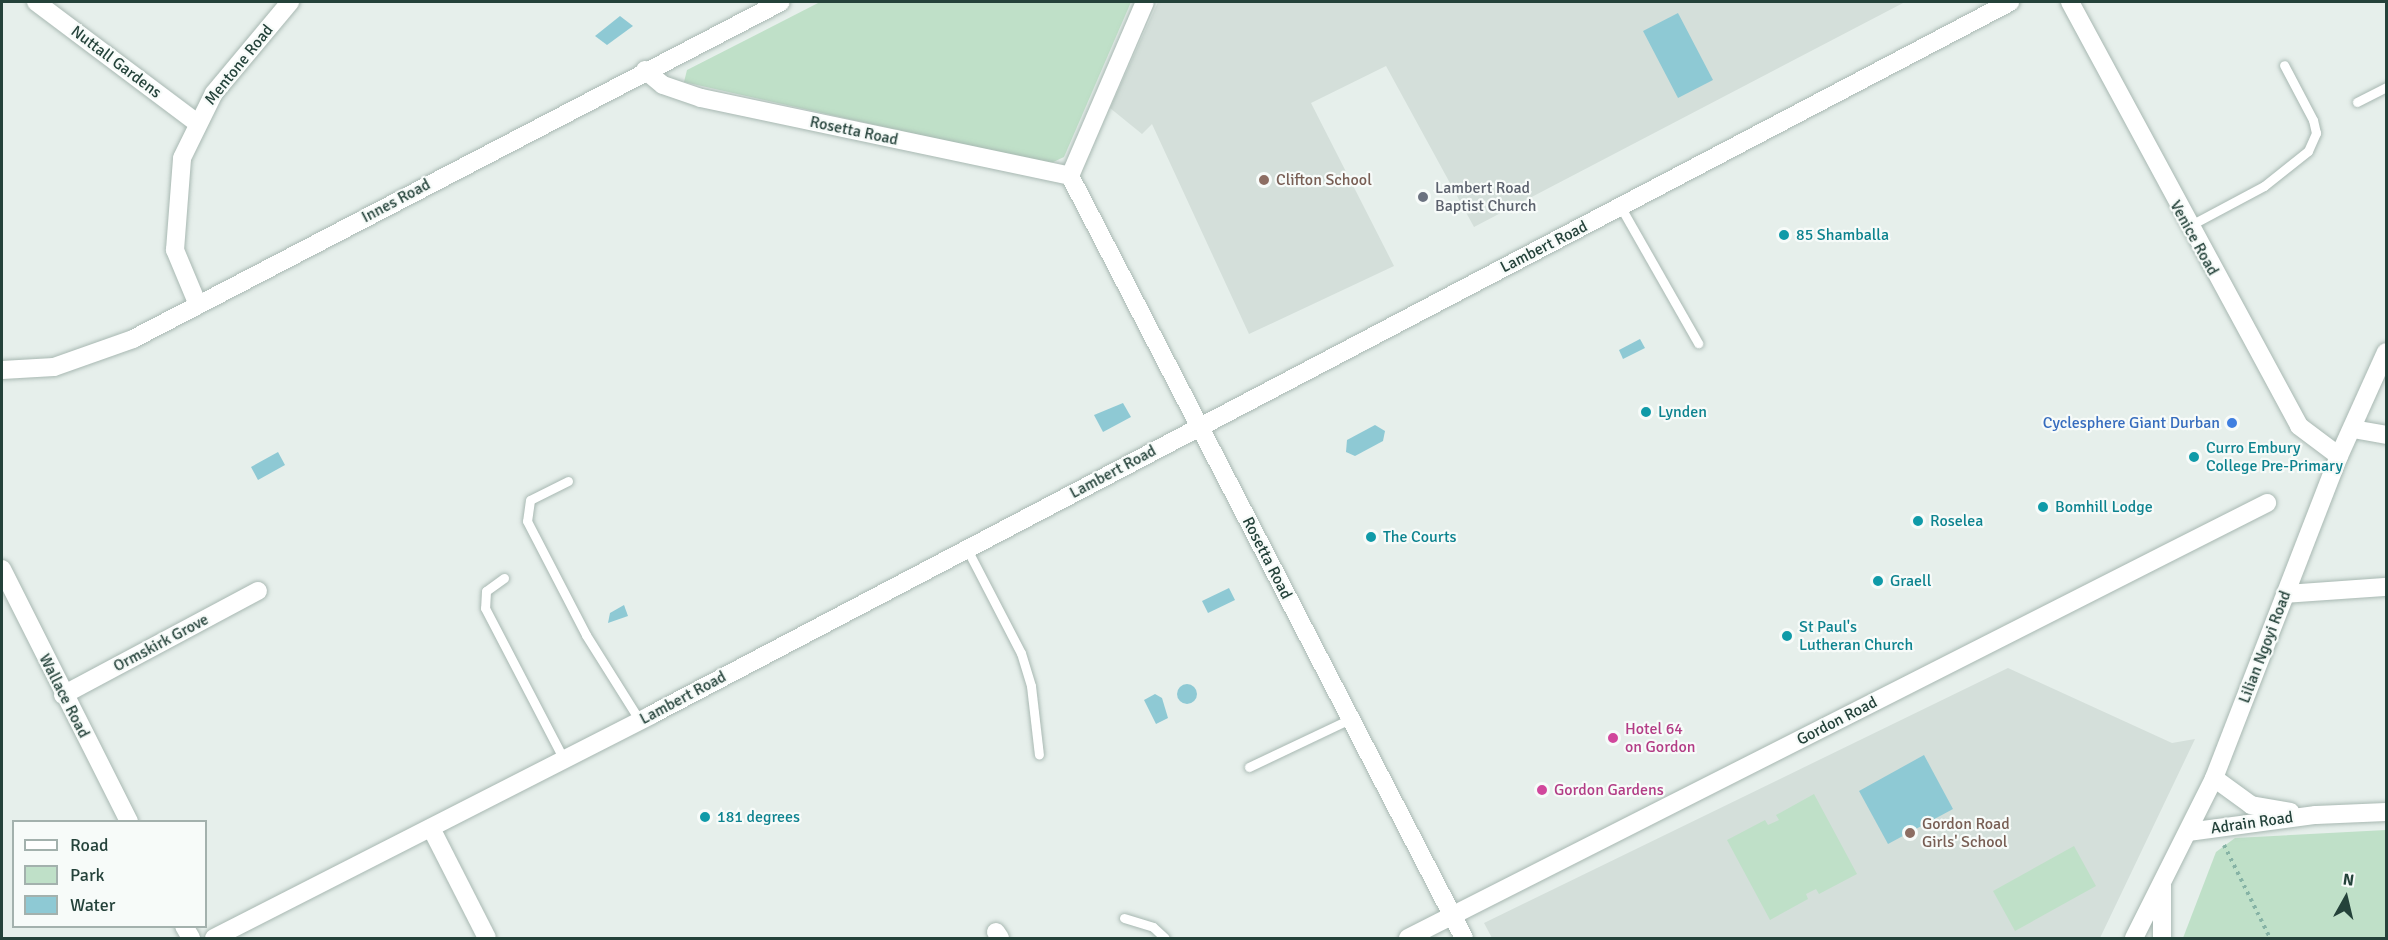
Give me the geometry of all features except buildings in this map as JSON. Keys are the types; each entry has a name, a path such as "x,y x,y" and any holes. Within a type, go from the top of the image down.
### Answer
{"street":[{"name":"Nuttall Gardens","path":"36,2 196,122"},
{"name":"Mentone Road","path":"198,305 175,250 182,158 196,122 290,2"},
{"name":"Innes Road","path":"2,370 54,367 97,355 198,305 645,70 782,2"},
{"path":"1070,176 1145,2"},
{"name":"Lambert Road","path":"214,939 640,721 2010,2"},
{"name":"Venice Road","path":"2070,2 2187,227 2299,426 2339,456"},
{"name":"Rosetta Road","path":"645,70 663,85 701,99 1070,176 1464,939"},
{"name":"Lilian Ngoyi Road","path":"2134,939 2214,778 2339,456 2386,352"},
{"path":"2353,429 2386,435"},
{"name":"Gordon Road","path":"1407,939 2266,503"},
{"name":"Wallace Road","path":"2,569 63,695 128,820"},
{"path":"2285,594 2386,587"},
{"name":"Ormskirk Grove","path":"63,695 258,591"},
{"name":"Adrain Road","path":"2214,778 2251,805 2316,815"},
{"name":"Adrain Road","path":"2188,832 2316,815 2386,812"},
{"path":"431,828 487,939"},
{"path":"2162,885 2162,939"}],"lane":[{"path":"2187,227 2264,186 2308,151 2316,133 2313,120 2284,65"},
{"path":"2357,102 2386,87"},
{"path":"1620,206 1698,343"},
{"path":"568,481 530,500 527,521 586,635 640,721"},
{"path":"967,549 1021,653 1031,686 1039,755"},
{"path":"504,578 486,591 484,608 564,760"},
{"path":"1249,767 1350,719"},
{"path":"1124,918 1153,927 1165,939"}],"path":[{"path":"2216,828 2270,939"}],"shaded area":[{"name":"Clifton School","path":"1158,2 1905,2 1474,227 1386,66 1311,103 1394,266 1249,334 1152,124 1142,134 1110,108"},
{"name":"Gordon Road Girls' School","path":"2008,668 2172,743 2195,739 2100,938 1492,938 1484,923"}],"green space":[{"path":"820,2 1131,2 1064,157 1049,164 684,82 687,70"},
{"path":"1814,794 1857,874 1819,894 1816,889 1806,894 1808,899 1770,920 1727,840 1765,820 1768,825 1779,820 1776,815"},
{"path":"2386,830 2386,938 2183,938 2216,852 2235,838"},
{"path":"2074,846 2096,886 2015,931 1993,891"}],"water":[{"path":"1678,13 1713,80 1678,98 1643,31"},
{"path":"620,16 633,26 607,45 595,36"},
{"path":"1640,339 1645,348 1623,359 1619,350"},
{"path":"1123,403 1131,417 1103,432 1094,415"},
{"path":"1375,425 1385,431 1383,441 1355,456 1346,452 1347,440"},
{"path":"278,452 285,465 258,480 251,467"},
{"path":"1229,588 1235,600 1208,613 1202,601"},
{"path":"624,605 628,616 608,623 610,613"},
{"path":"1187,684 1194,687 1197,694 1194,701 1187,704 1180,701 1177,694 1180,687"},
{"path":"1155,694 1162,698 1168,718 1156,724 1144,700"},
{"path":"1924,755 1953,809 1888,844 1859,791"}],"place":[{"name":"Clifton School","path":"1264,180"},
{"name":"Lambert Road Baptist Church","path":"1423,197"},
{"name":"85 Shamballa","path":"1784,235"},
{"name":"Lynden","path":"1646,412"},
{"name":"Cyclesphere Giant Durban","path":"2232,423"},
{"name":"Curro Embury College Pre-Primary","path":"2194,457"},
{"name":"Bomhill Lodge","path":"2043,507"},
{"name":"Roselea","path":"1918,521"},
{"name":"The Courts","path":"1371,537"},
{"name":"Graell","path":"1878,581"},
{"name":"St Paul's Lutheran Church","path":"1787,636"},
{"name":"Hotel 64 on Gordon","path":"1613,738"},
{"name":"Gordon Gardens","path":"1542,790"},
{"name":"181 degrees","path":"705,817"},
{"name":"Gordon Road Girls' School","path":"1910,833"}]}
